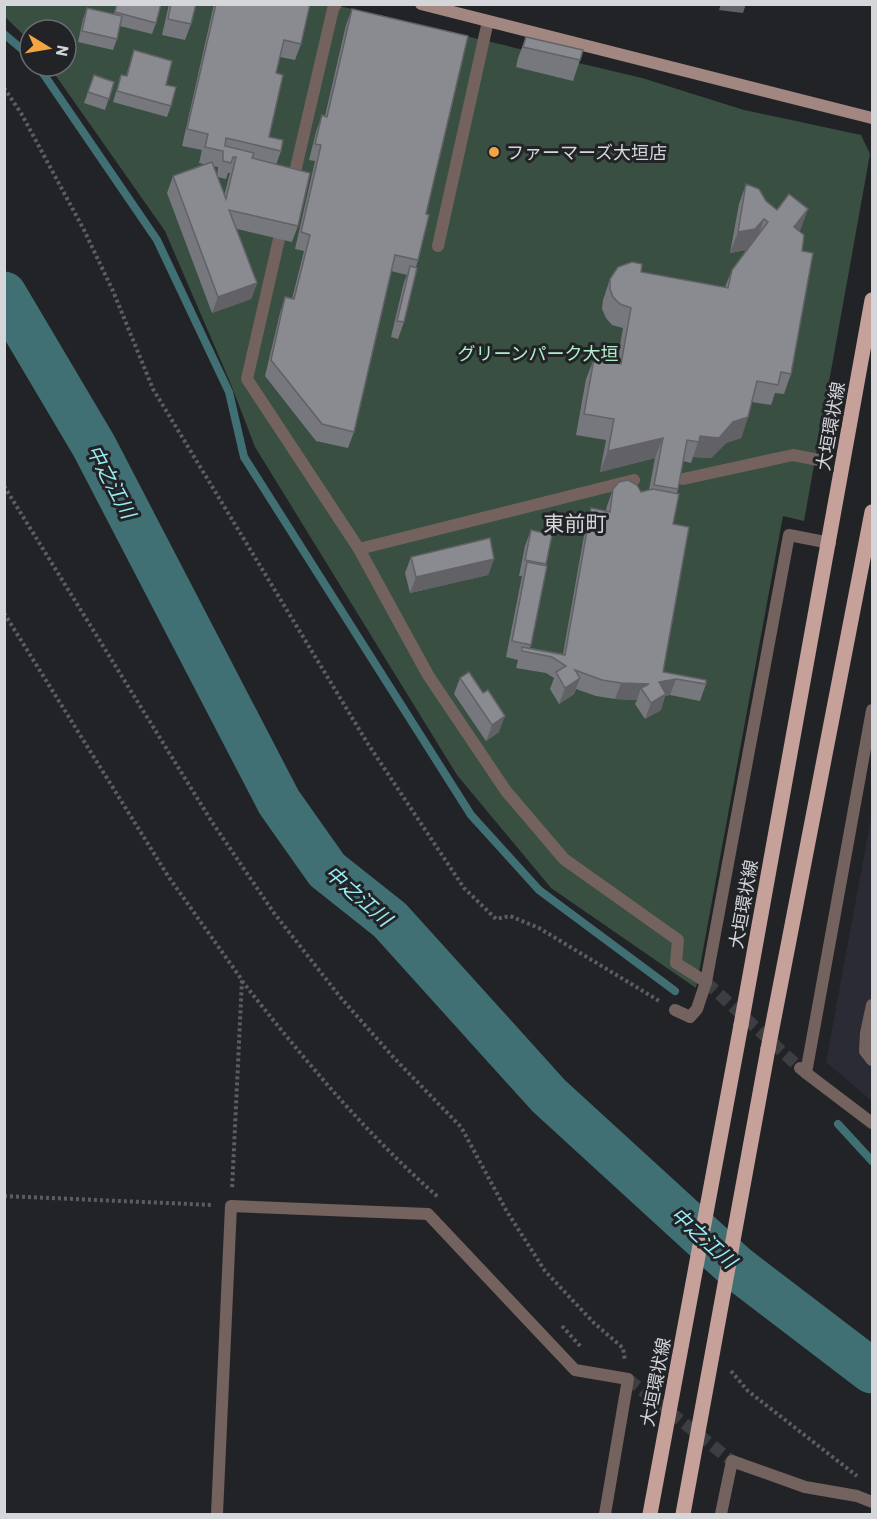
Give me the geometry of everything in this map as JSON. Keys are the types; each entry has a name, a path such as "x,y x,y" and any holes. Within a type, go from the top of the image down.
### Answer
{"main road":[{"name":"大垣環状線","path":"650,1515 873,300"},
{"path":"683,1515 768,1049 868,555 873,512"}],"street":[{"path":"291,186 336,4"},
{"path":"421,4 873,118"},
{"path":"438,246 488,21"},
{"path":"279,239 247,379 359,549 428,675 506,791 564,860 678,940 676,963 706,982"},
{"path":"684,479 793,455 824,461"},
{"path":"359,549 634,480"},
{"path":"675,1010 690,1017 697,1009 706,982 789,535 830,543"},
{"path":"873,710 803,1070 873,1123"},
{"path":"873,1005 866,1033 865,1051 873,1060"},
{"path":"217,1515 231,1206 428,1214 575,1370 628,1379 605,1515"},
{"path":"721,1515 732,1461 805,1487 857,1496 873,1502"}],"path":[{"path":"4,88 21,113 84,230 113,291 153,388 368,744 464,888 496,919 510,916 539,928 675,1010"},
{"path":"4,486 212,822 274,913 341,998 394,1058 462,1127 506,1210 545,1270 594,1323 623,1348 628,1379"},
{"path":"4,613 168,876 242,980 344,1105 397,1161 446,1203"},
{"path":"4,1196 231,1206 242,980"},
{"path":"561,1325 577,1340 588,1358 593,1373"},
{"path":"732,1371 748,1391 864,1481"}],"shaded area":[{"path":"872,813 872,1101 826,1062"}],"green space":[{"name":"グリーンパーク大垣","path":"5,4 335,5 642,78 744,110 861,135 870,154 804,521 783,516 696,988 551,888 457,775 255,447 230,382 165,231 57,78 78,78 78,18 18,18 18,29 5,17"}],"building":[{"path":"117,4 161,4 156,23 115,12"},
{"path":"171,4 196,4 191,24 168,19"},
{"path":"216,4 310,4 301,44 284,40 276,73 283,75 269,137 283,140 281,151 226,138 225,146 254,153 252,158 310,173 298,226 229,210 257,283 218,297 173,176 212,162 226,199 236,157 233,157 231,163 223,161 223,151 205,147 208,134 187,129"},
{"path":"87,8 122,16 117,39 82,31"},
{"path":"352,9 468,36 426,214 429,215 418,260 395,255 354,432 322,424 271,360 285,297 294,299 310,235 301,232 321,145 315,144 322,115 327,117"},
{"path":"526,37 583,50 580,60 523,47"},
{"path":"134,50 172,61 166,85 176,87 171,106 117,91 121,75 127,76"},
{"path":"94,75 114,82 109,99 88,92"},
{"path":"746,184 759,189 766,201 777,210 789,194 808,209 794,227 804,235 802,251 813,253 791,374 781,372 778,385 757,381 748,417 733,422 719,438 700,436 699,442 687,440 678,489 654,485 663,438 608,451 614,419 584,414 594,359 621,364 631,308 620,304 613,297 610,279 618,267 632,262 642,264 641,272 728,288 732,270 768,222 764,219 755,229 738,232"},
{"path":"410,266 417,268 404,322 397,321"},
{"path":"628,480 637,485 641,492 653,489 679,494 673,524 689,527 663,672 706,680 706,684 676,679 659,682 666,694 651,703 641,688 649,684 602,680 575,670 580,678 565,688 556,672 566,666 552,657 522,651 522,647 565,655 591,508 610,512 613,489 619,482"},
{"path":"531,530 552,535 546,564 525,560"},
{"path":"490,538 494,559 416,577 411,557"},
{"path":"527,562 547,566 531,645 512,641"},
{"path":"469,672 483,693 488,690 505,716 492,725 460,678"}],"waterway":[{"path":"4,34 18,46"},
{"path":"46,78 157,240 229,392 244,457 471,815 539,890 675,991"},
{"name":"中之江川","path":"4,294 94,446 279,802 327,870 390,920 549,1096 737,1268 872,1371"},
{"path":"838,1124 872,1161"}],"tunnel":[{"path":"706,982 800,1068"},
{"path":"628,1379 732,1461"}],"place":[{"name":"ファーマーズ大垣店","path":"494,152"}],"district":[{"name":"東前町","path":"575,522"}]}
